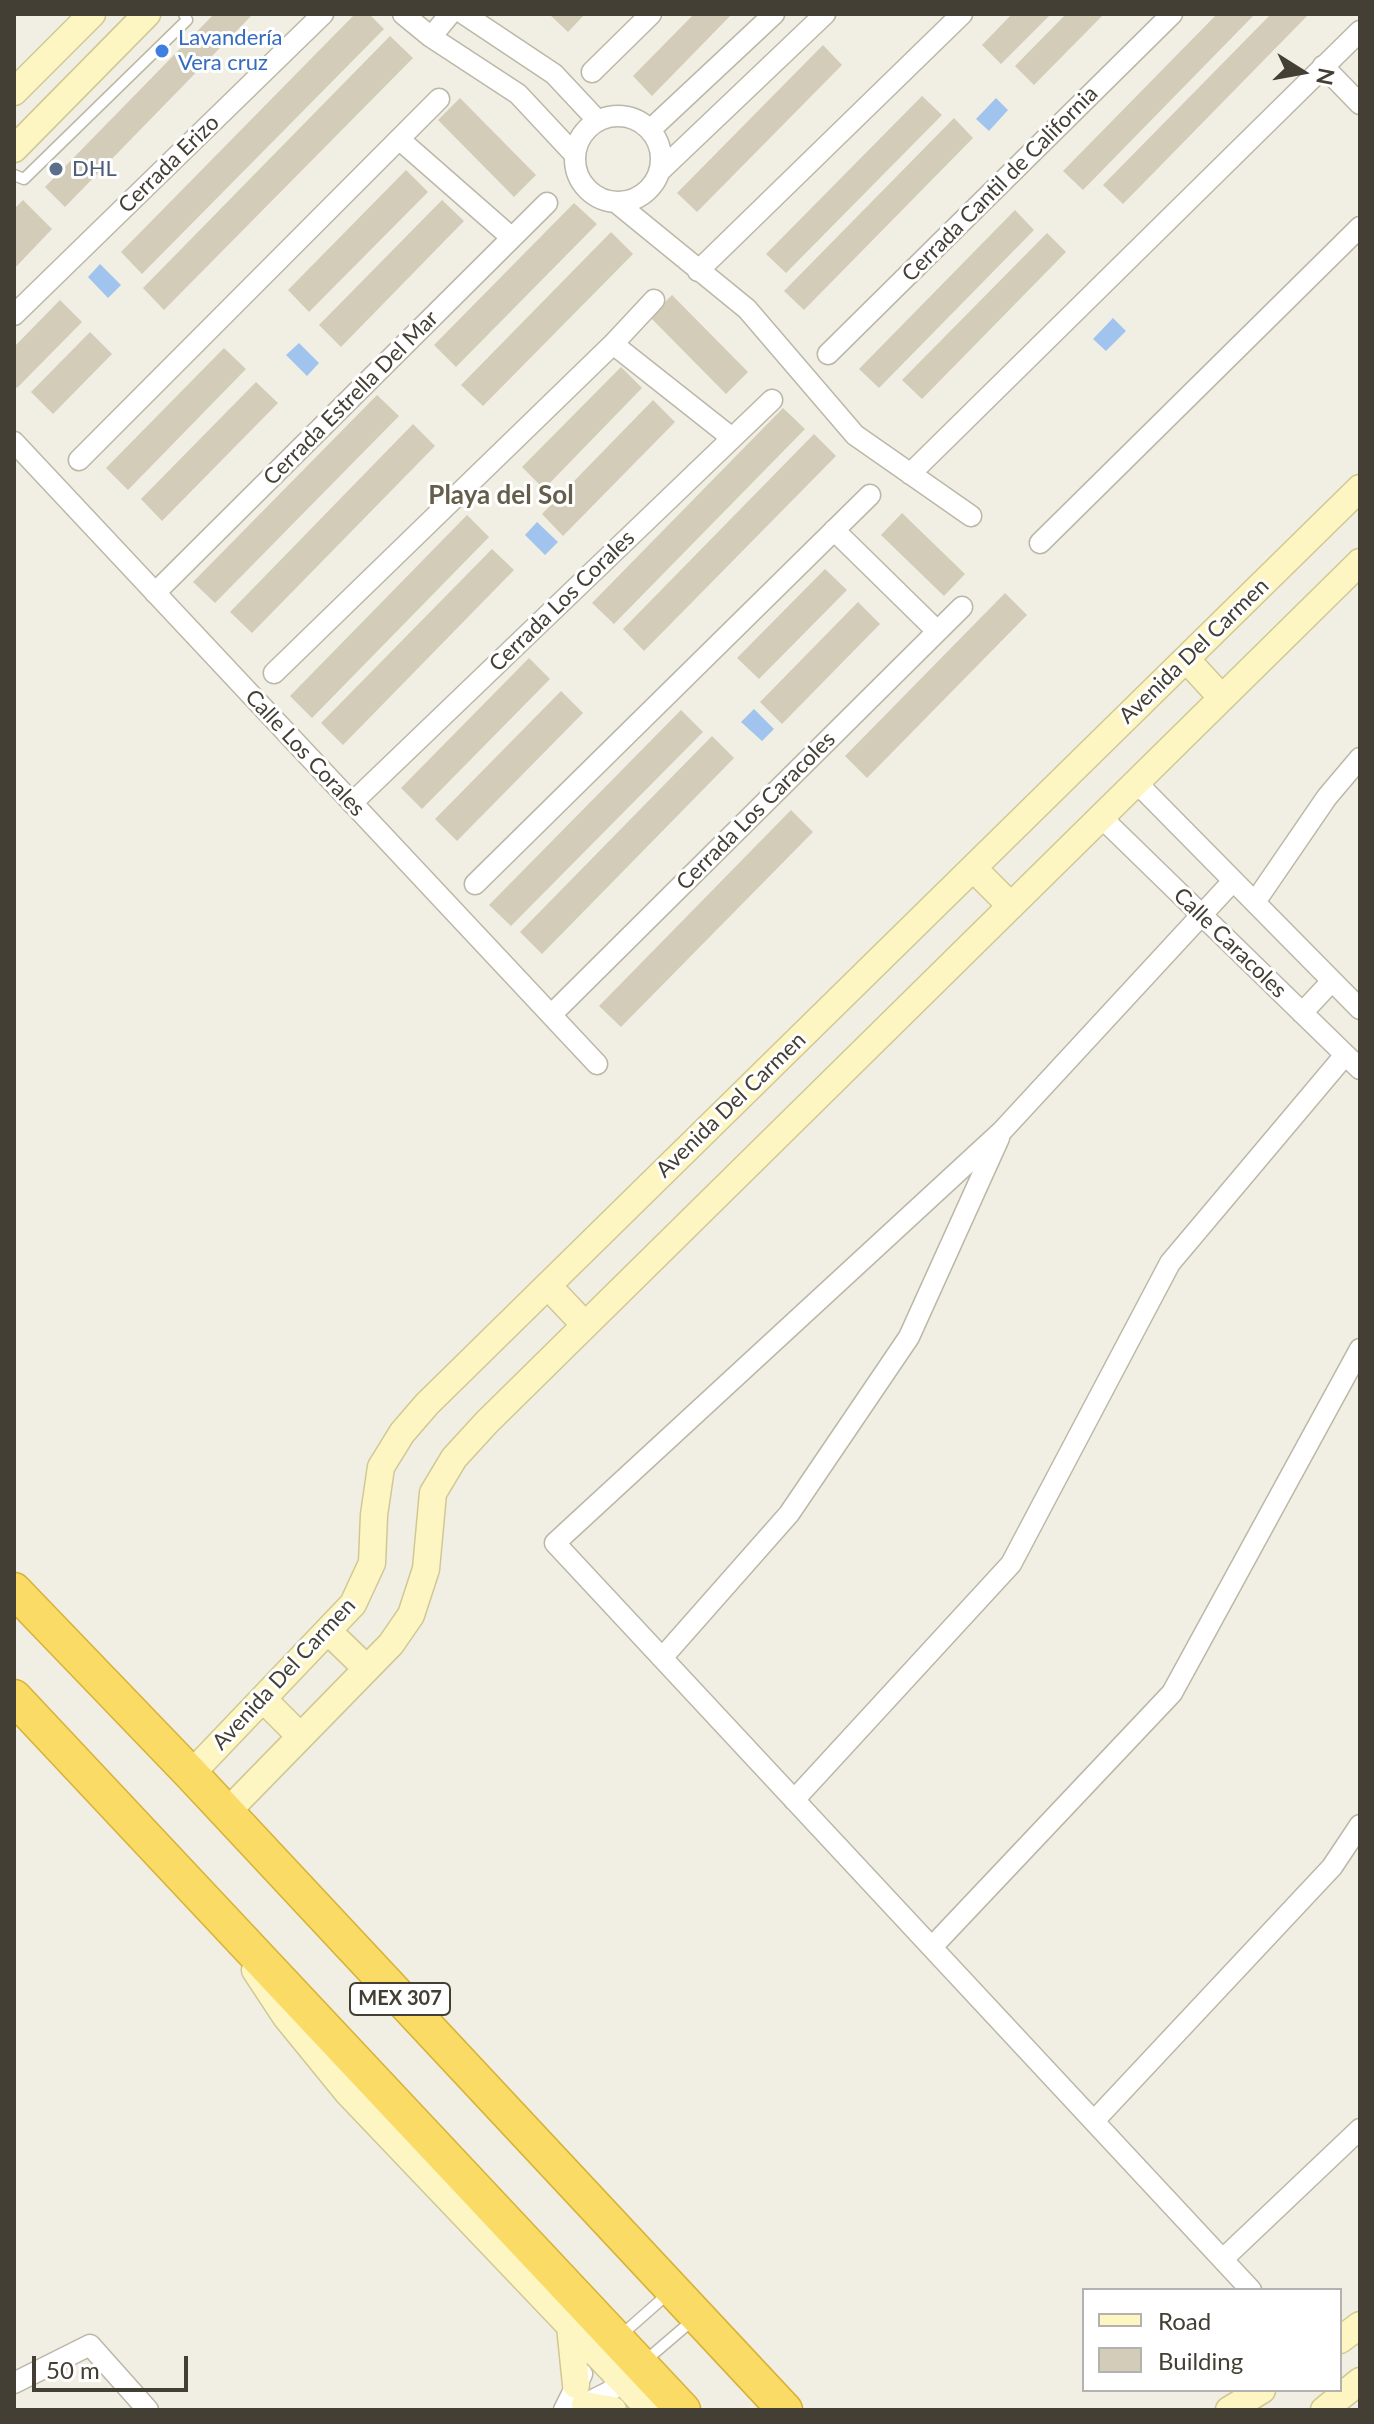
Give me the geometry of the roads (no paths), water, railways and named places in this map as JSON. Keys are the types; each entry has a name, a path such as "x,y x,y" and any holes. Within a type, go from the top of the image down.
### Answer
{"highway":[{"name":"MEX 307","path":"14,1590 191,1774 785,2410"},
{"name":"MEX 307","path":"14,1697 227,1922 631,2373 683,2410"}],"main road":[{"path":"14,92 92,14"},
{"path":"14,149 147,14"},
{"path":"57,48 87,76"},
{"name":"Avenida Del Carmen","path":"191,1774 353,1604 372,1563 374,1515 381,1467 402,1433 427,1404 1360,488"},
{"path":"226,1813 391,1644 411,1615 426,1569 433,1493 454,1458 585,1325 1360,562"},
{"path":"1186,659 1222,698"},
{"path":"973,868 1011,906"},
{"path":"548,1286 585,1325"},
{"path":"328,1631 366,1668"},
{"path":"263,1699 300,1736"},
{"path":"227,1922 265,1986 316,2056 570,2326 607,2347"},
{"path":"1342,2338 1360,2325"},
{"path":"570,2326 573,2402 613,2410"},
{"path":"631,2373 650,2410"},
{"path":"1324,2410 1360,2381"},
{"path":"1229,2410 1259,2392"}],"street":[{"name":"Cerrada Erizo","path":"14,315 323,14"},
{"path":"403,14 431,37 518,94 575,155"},
{"path":"431,37 450,14"},
{"path":"464,14 554,74 598,121"},
{"path":"592,72 651,14"},
{"path":"650,130 774,14"},
{"path":"660,171 825,14"},
{"path":"698,271 962,14"},
{"name":"Cerrada Cantil de California","path":"828,354 1172,14"},
{"path":"910,474 1360,31"},
{"path":"1323,66 1360,104"},
{"path":"79,460 439,99"},
{"path":"612,116 639,121 650,130 658,143 661,157 660,171 654,184 644,194 617,203 591,193 576,169 575,155 587,130 598,121 612,116"},
{"path":"399,139 512,238"},
{"name":"Cerrada Estrella Del Mar","path":"155,593 547,203"},
{"path":"617,203 747,309 855,435 971,516"},
{"path":"1040,543 1360,227"},
{"path":"274,673 613,344 654,300"},
{"path":"613,344 732,438"},
{"name":"Cerrada Los Corales","path":"352,803 772,400"},
{"name":"Calle Los Corales","path":"14,442 597,1064"},
{"path":"475,884 870,495"},
{"path":"834,530 937,631"},
{"name":"Cerrada Los Caracoles","path":"551,1015 962,607"},
{"path":"1255,902 1327,797 1360,758"},
{"name":"Calle Caracoles","path":"1136,782 1360,1009"},
{"name":"Calle Caracoles","path":"1101,817 1353,1062"},
{"path":"1233,881 1002,1131 555,1543 1249,2288"},
{"path":"1302,1013 1332,981"},
{"path":"794,1800 1011,1564 1170,1263 1353,1062"},
{"path":"662,1658 789,1514 909,1337 1002,1131"},
{"path":"932,1947 1172,1693 1360,1349"},
{"path":"1094,2121 1332,1867 1360,1825"},
{"path":"1223,2259 1360,2129"},
{"path":"14,2383 90,2345 148,2410"},
{"path":"573,2402 583,2373 607,2347"},
{"path":"573,2402 609,2392 631,2373"}],"lane":[{"path":"14,175 24,179 187,20 184,14"},
{"path":"607,2347 672,2291"},
{"path":"631,2373 696,2317"}],"water":[{"path":"996,98 1008,110 989,131 976,119"},
{"path":"100,264 121,285 108,298 88,277"},
{"path":"1113,318 1126,331 1106,351 1093,339"},
{"path":"299,343 319,363 307,376 286,355"},
{"path":"537,522 558,542 545,555 525,535"},
{"path":"754,709 774,729 762,741 741,722"}],"place":[{"name":"Lavandería Vera cruz","path":"162,51"},
{"name":"DHL","path":"56,169"}],"district":[{"name":"Playa del Sol","path":"501,496"}]}
